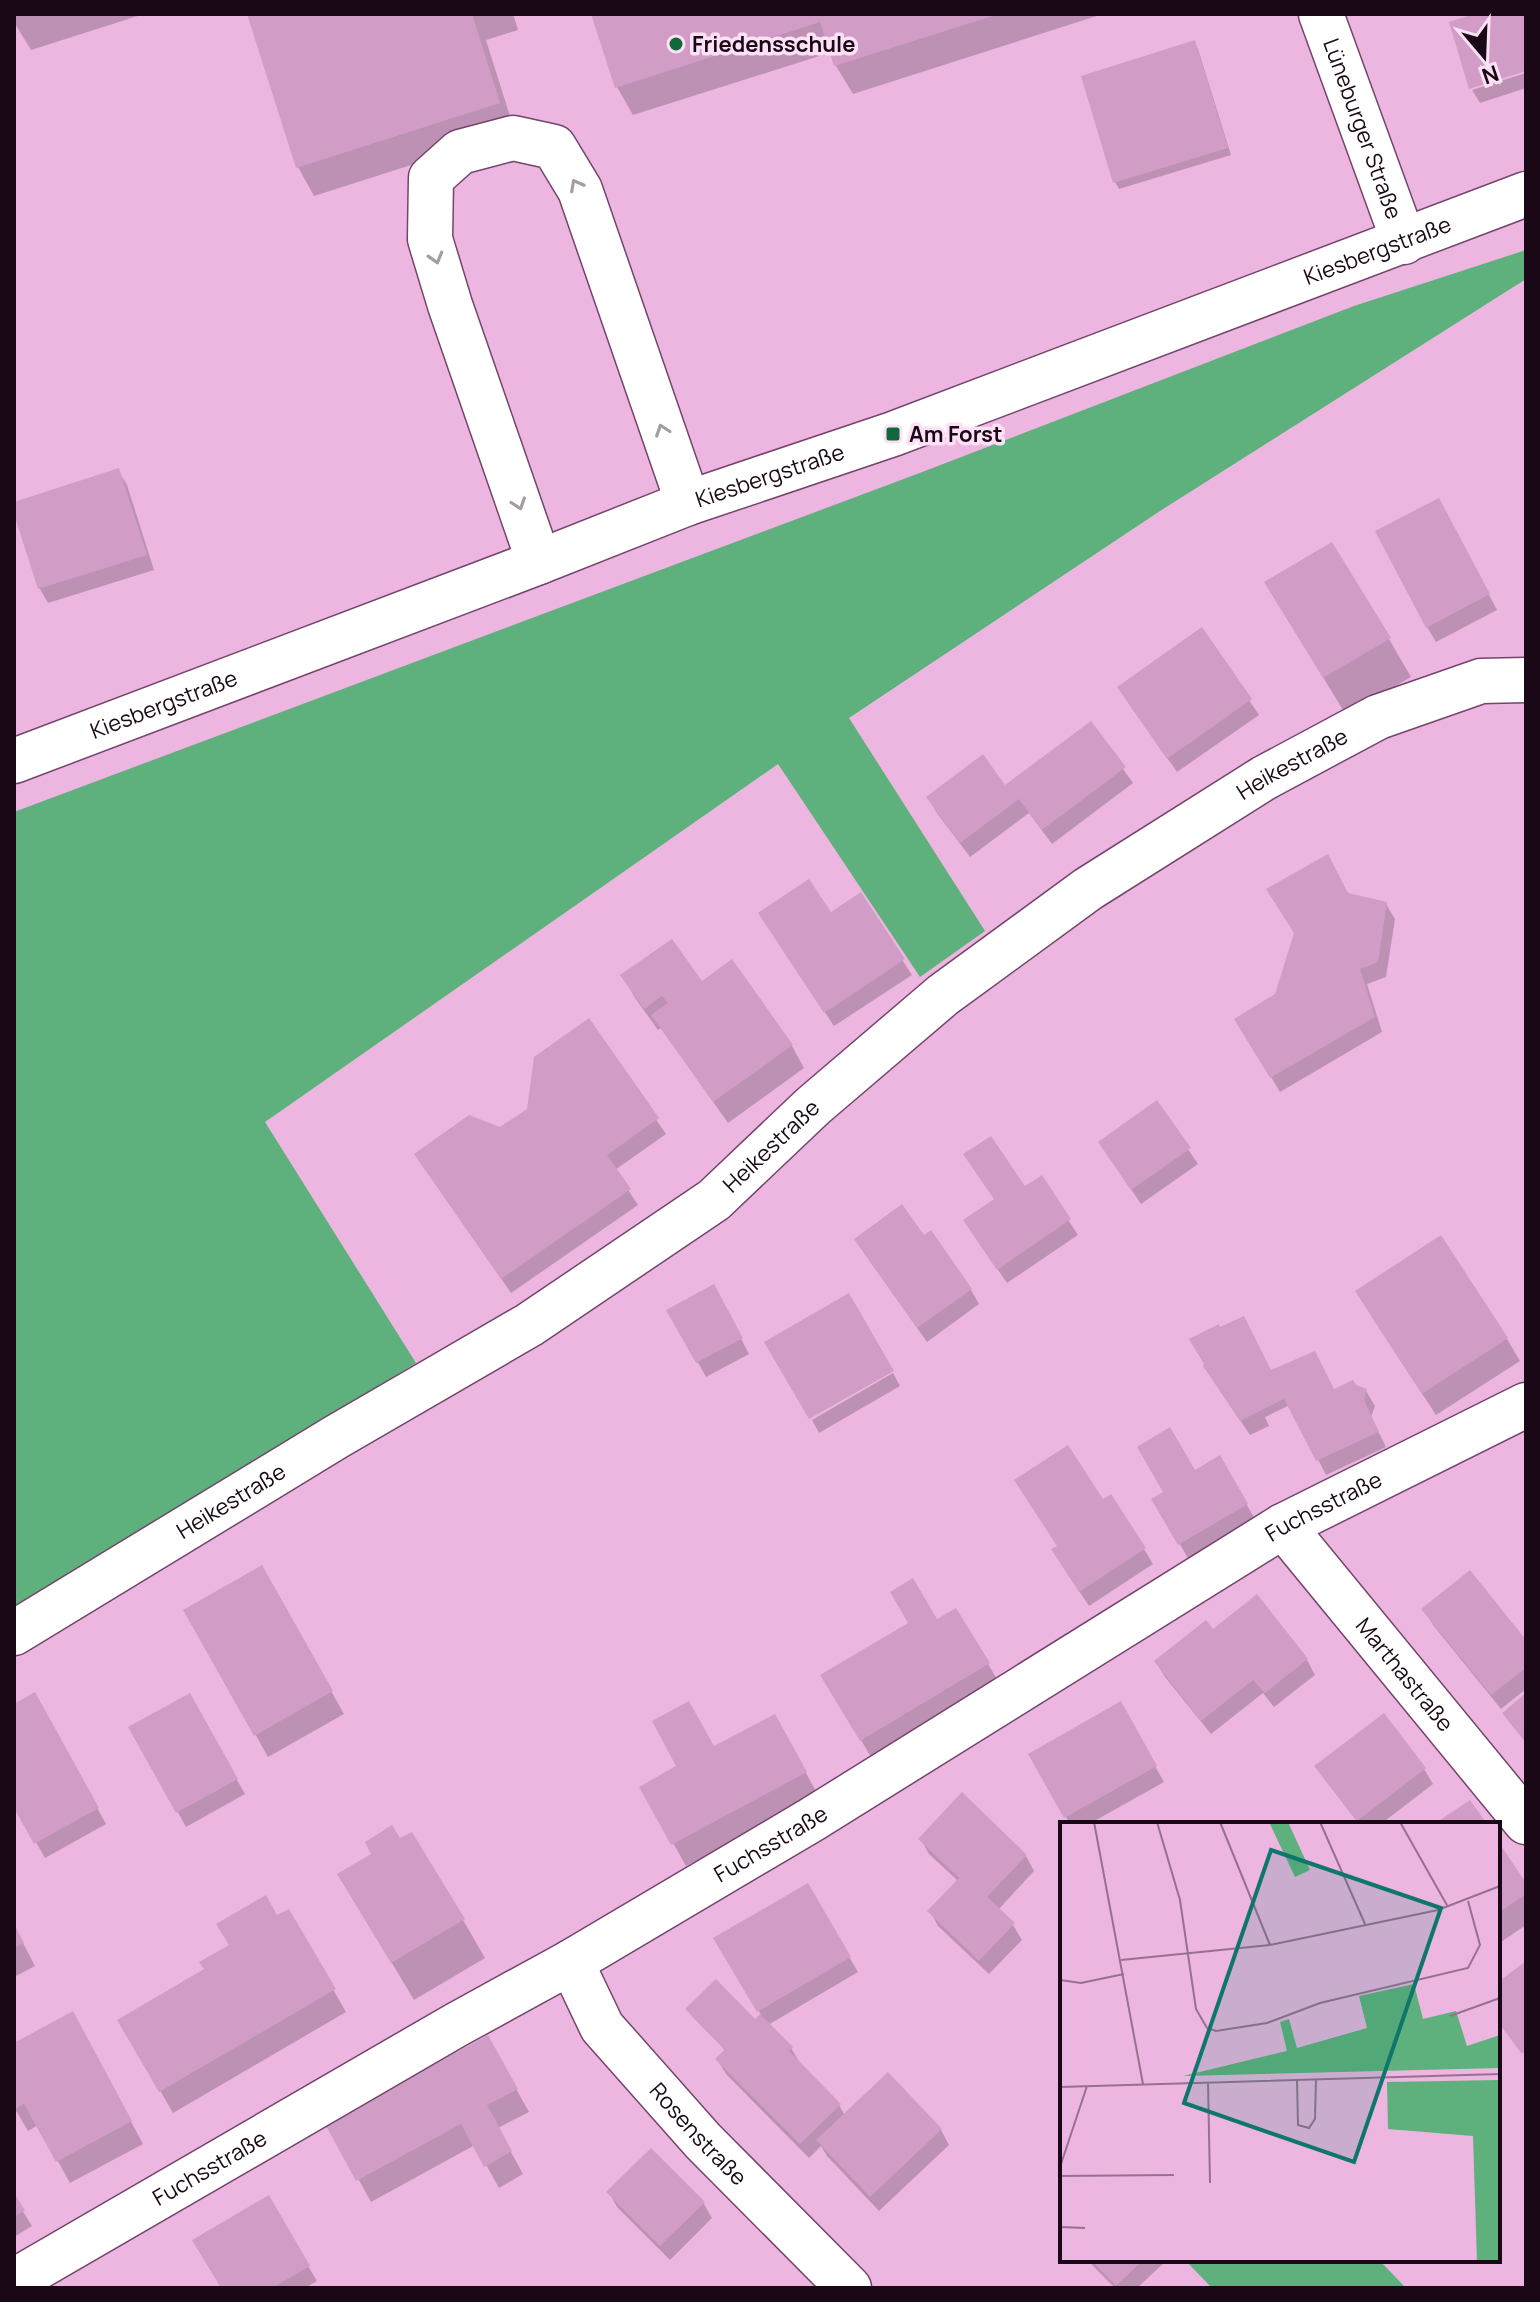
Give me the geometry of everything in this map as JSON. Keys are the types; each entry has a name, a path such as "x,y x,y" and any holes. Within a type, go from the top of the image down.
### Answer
{"street":[{"name":"Lüneburger Straße","path":"1321,14 1404,242"},
{"path":"539,562 430,239 431,178 460,152 513,138 554,147 580,190 688,503"},
{"name":"Kiesbergstraße","path":"14,761 688,503 893,434 1526,194"},
{"name":"Heikestraße","path":"14,1633 336,1437 529,1325 714,1200 813,1106 943,995 1088,889 1251,786 1378,717 1481,681 1526,680"},
{"name":"Fuchsstraße","path":"14,2281 442,2033 571,1962 811,1820 1283,1526 1526,1405"},
{"name":"Marthastraße","path":"1283,1526 1526,1822"},
{"name":"Rosenstraße","path":"571,1962 602,2027 703,2141 849,2288"}],"green space":[{"path":"1526,250 1526,279 1160,511 849,718 985,931 920,977 778,764 265,1122 416,1363 14,1608 14,812 917,474 1354,306"},
{"path":"1187,2262 1381,2262 1406,2288 1212,2288"}],"building":[{"path":"247,14 472,14 500,103 296,168"},
{"name":"Friedensschule","path":"591,14 996,15 834,66 820,22 615,88"},
{"path":"1474,14 1526,14 1526,71 1469,89 1449,22"},
{"path":"1195,40 1228,148 1113,183 1081,76"},
{"path":"119,468 147,555 38,589 14,514 14,502"},
{"path":"1439,498 1490,594 1426,628 1375,531"},
{"path":"1332,542 1391,638 1323,678 1264,582"},
{"path":"1202,627 1252,699 1167,759 1117,687"},
{"path":"1091,721 1126,767 1042,830 1019,799 960,843 926,797 983,754 1005,785"},
{"path":"1328,854 1348,893 1387,902 1378,962 1360,969 1375,1017 1270,1078 1234,1019 1275,994 1294,933 1266,889"},
{"path":"809,879 831,912 861,892 905,959 824,1013 758,913"},
{"path":"672,939 702,981 732,959 793,1045 713,1102 651,1015 668,1003 662,996 644,1009 620,975"},
{"path":"589,1018 659,1118 607,1155 631,1189 501,1279 414,1154 469,1115 500,1127 527,1109 534,1057"},
{"path":"1157,1100 1191,1148 1131,1190 1098,1142"},
{"path":"991,1136 1025,1186 1042,1175 1071,1219 997,1270 963,1220 994,1199 963,1154"},
{"path":"902,1204 924,1235 931,1230 972,1289 917,1328 854,1239"},
{"path":"1441,1235 1508,1338 1422,1394 1355,1291"},
{"path":"714,1284 743,1338 696,1363 666,1310"},
{"path":"849,1293 894,1371 809,1419 764,1342"},
{"path":"1244,1316 1271,1370 1315,1351 1334,1389 1353,1380 1356,1385 1367,1389 1364,1400 1379,1432 1316,1461 1284,1399 1240,1421 1189,1339"},
{"path":"1170,1427 1195,1470 1220,1455 1248,1504 1178,1545 1151,1499 1163,1492 1137,1447"},
{"path":"1068,1445 1103,1499 1111,1494 1146,1548 1079,1592 1051,1549 1057,1546 1014,1480"},
{"path":"262,1565 333,1691 254,1736 183,1610"},
{"path":"1470,1570 1526,1640 1526,1668 1491,1695 1421,1609"},
{"path":"913,1578 937,1619 956,1608 990,1663 860,1741 820,1675 908,1623 890,1592"},
{"path":"1257,1594 1308,1659 1265,1693 1253,1680 1201,1721 1154,1661 1206,1620 1213,1629"},
{"path":"35,1692 99,1808 34,1844 14,1808 14,1704"},
{"path":"190,1693 238,1779 176,1813 128,1727"},
{"path":"1526,1693 1526,1743 1502,1713"},
{"path":"689,1701 714,1746 775,1714 807,1772 671,1845 639,1787 676,1766 652,1721"},
{"path":"1121,1701 1157,1766 1064,1818 1028,1754"},
{"path":"1384,1713 1426,1768 1357,1821 1314,1766"},
{"path":"962,1792 1027,1855 987,1897 1015,1923 979,1961 927,1911 959,1878 918,1839"},
{"path":"1470,1800 1486,1822 1437,1822"},
{"path":"392,1825 400,1838 412,1832 465,1919 391,1963 337,1874 371,1854 365,1842"},
{"path":"1500,1844 1526,1883 1526,1894 1500,1912"},
{"path":"808,1883 851,1957 757,2012 713,1938"},
{"path":"266,1895 277,1915 289,1909 336,1989 159,2092 117,2020 204,1969 199,1962 229,1945 216,1924"},
{"path":"14,1924 24,1943 14,1948"},
{"path":"1526,1961 1526,2050 1522,2054 1500,2025 1500,1980"},
{"path":"716,1979 755,2019 760,2014 793,2047 789,2051 841,2104 800,2144 715,2059 725,2049 685,2009"},
{"path":"73,2011 132,2121 56,2162 24,2104 14,2110 14,2043"},
{"path":"488,2035 518,2089 487,2105 512,2151 484,2167 461,2124 356,2181 325,2124"},
{"path":"888,2072 942,2129 870,2197 816,2140"},
{"path":"651,2148 705,2202 660,2246 606,2192"},
{"path":"14,2193 25,2210 14,2217"},
{"path":"269,2195 310,2266 272,2288 221,2288 192,2240"},
{"path":"1093,2262 1141,2262 1116,2286"}],"place":[{"name":"Friedensschule","path":"676,44"},
{"name":"Am Forst","path":"893,434"}]}
